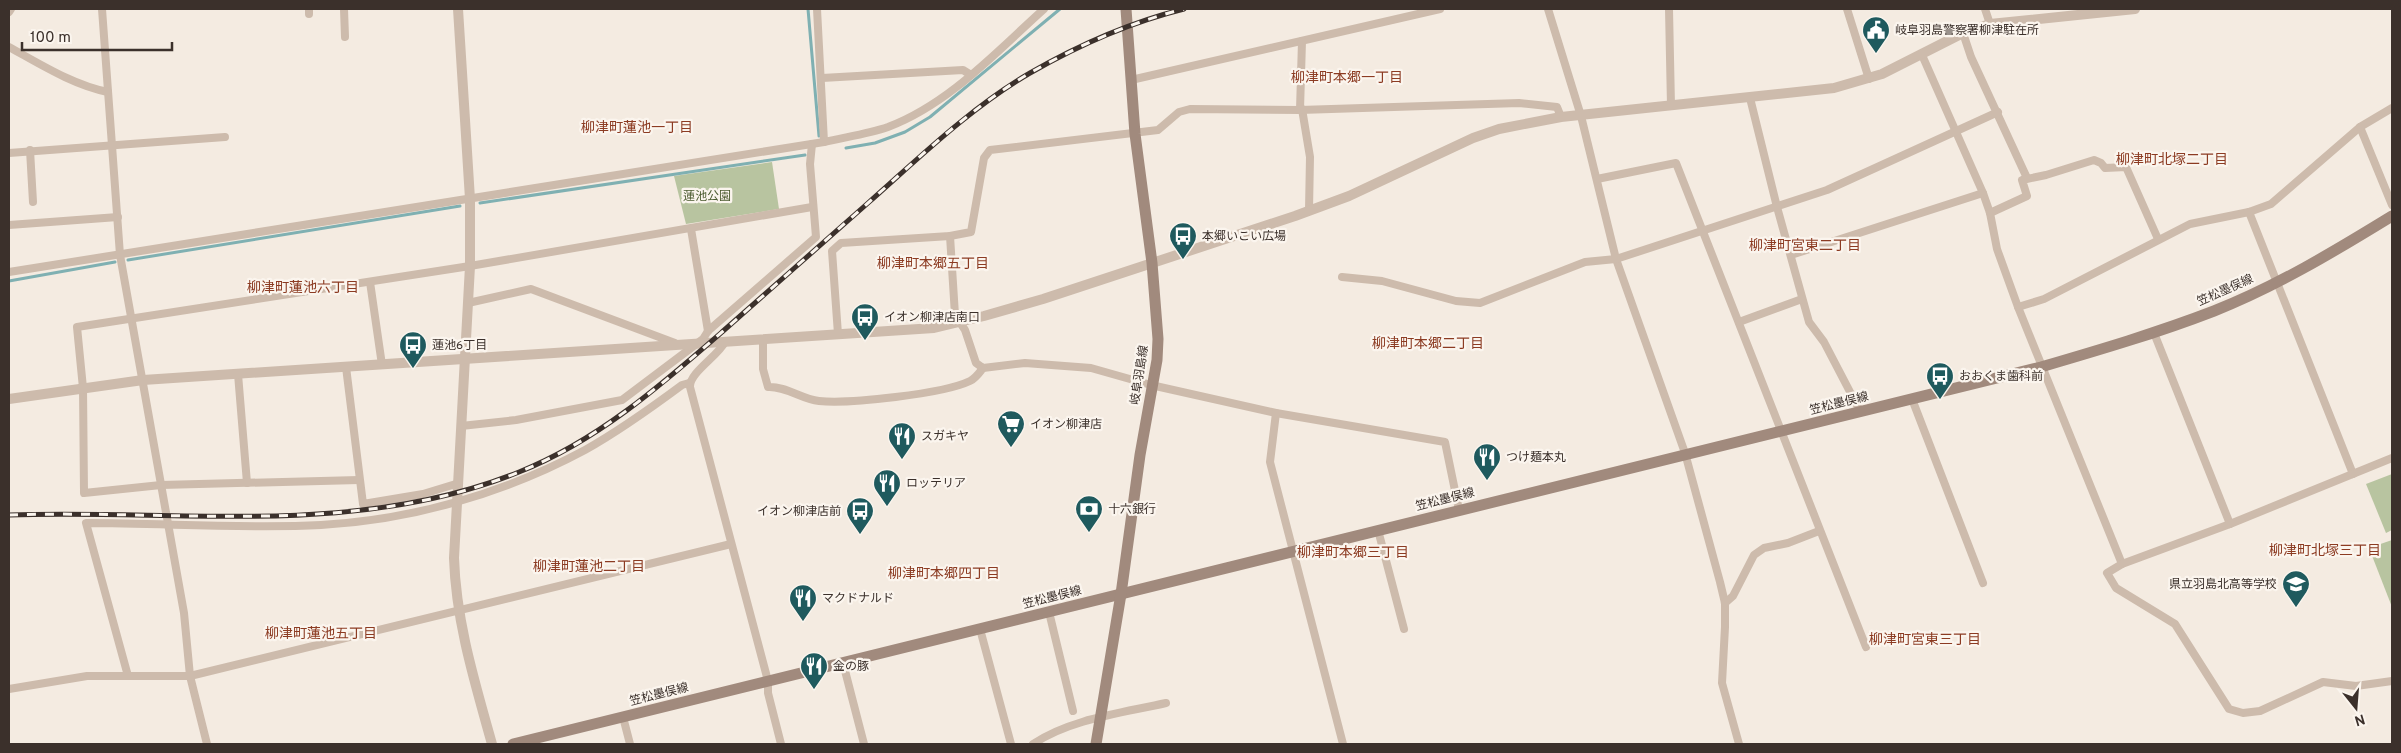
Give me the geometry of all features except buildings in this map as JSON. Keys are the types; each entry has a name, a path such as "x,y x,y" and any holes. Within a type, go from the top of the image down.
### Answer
{"main road":[{"name":"岐阜羽島線","path":"1097,739 1121,594 1151,385 1157,360 1158,339 1152,263 1135,134 1126,9"},
{"name":"笠松墨俣線","path":"513,744 2040,367 2154,333 2216,310 2338,250 2392,216"}],"street":[{"path":"102,9 120,255 184,613 190,676 207,744"},
{"path":"344,9 345,37"},
{"path":"458,9 470,199 470,266 454,558 458,610 492,744"},
{"path":"817,9 824,142"},
{"path":"9,272 812,144 886,127 913,116 933,104 971,74 1044,9"},
{"path":"1131,80 1440,9"},
{"path":"1548,9 1582,116 1616,259 1684,454 1725,603 1722,683 1740,744"},
{"path":"1669,9 1671,106"},
{"path":"1847,9 1869,79"},
{"path":"1985,9 1990,24"},
{"path":"9,399 143,380 934,328 1043,299 1310,210 1349,196 1472,138 1507,127 1561,117 1834,88 1869,79 1963,34 1990,24 2135,9"},
{"path":"1963,34 1971,57 2027,178"},
{"path":"1302,41 1301,110 1310,157 1310,210"},
{"path":"9,47 47,68 96,90 108,92"},
{"path":"1922,55 1983,193 1990,213 1997,248 2040,367 2122,564"},
{"path":"822,78 963,70 971,74"},
{"path":"1750,98 1776,207 1809,322 1824,342 1860,411"},
{"path":"838,334 832,251 841,243 950,236 971,232 984,158 990,150 1158,130 1179,112 1190,109 1301,110 1519,103 1557,107 1561,117"},
{"path":"2018,307 2044,299 2190,224 2248,212 2271,204 2360,127 2392,108"},
{"path":"1342,277 1382,281 1456,301 1480,303 1585,262 1616,259 1836,186 1956,133 1998,112"},
{"path":"2360,127 2392,205"},
{"path":"9,153 225,136"},
{"path":"462,426 516,420 622,400 703,339 708,331 816,237 815,215 812,207 810,164 812,144"},
{"path":"30,150 33,202"},
{"path":"1990,213 2027,196 2022,180 2046,176 2094,160 2102,163 2106,168 2126,167 2158,239"},
{"path":"1597,179 1676,163 1704,230 1819,531 1866,647"},
{"path":"1791,255 1983,193"},
{"path":"359,480 161,485 84,493 83,388 77,327 470,266 812,207"},
{"path":"2248,212 2278,281 2353,474"},
{"path":"9,225 118,218"},
{"path":"691,229 708,331"},
{"path":"950,236 955,315 960,322 976,363 983,368"},
{"path":"370,282 382,365"},
{"path":"468,302 531,289 680,345"},
{"path":"1739,322 1802,299"},
{"path":"2154,333 2230,524"},
{"path":"763,340 763,369 768,387 776,387 817,401 838,402 937,391 971,381 983,368 1025,363 1059,364 1090,368 1151,385 1276,413 1445,442 1459,510"},
{"path":"128,676 86,523 322,525 387,518 457,502 516,481 585,450 637,419 682,385 689,383 721,351 726,342"},
{"path":"346,367 363,504 423,494 459,483"},
{"path":"238,374 247,483"},
{"path":"689,383 768,681 768,693 781,744"},
{"path":"1912,399 1983,582"},
{"path":"1276,413 1270,462 1343,744"},
{"path":"2392,458 2230,524 2122,564 2107,573 2116,588 2175,624 2229,710 2243,713 2260,711 2323,682 2356,686 2392,681"},
{"path":"1378,530 1404,629"},
{"path":"1725,603 1733,596 1754,555 1764,548 1788,543 1819,531"},
{"path":"9,689 87,676 190,676 731,544"},
{"path":"1049,612 1073,711"},
{"path":"980,629 1011,744"},
{"path":"843,663 864,744"},
{"path":"1033,744 1064,729 1101,718 1166,703"},
{"path":"623,717 630,744"}],"green space":[{"name":"蓮池公園","path":"772,162 779,209 686,224 674,176"},
{"path":"2392,474 2392,530 2386,533 2366,484"},
{"path":"2392,540 2392,607 2369,548"}],"waterway":[{"path":"808,9 819,136"},
{"path":"846,148 875,143 905,132 930,117 1060,9"},
{"path":"480,203 805,155"},
{"path":"128,260 460,206"},
{"path":"9,281 115,262"}],"railway":[{"path":"9,515 267,516 331,513 395,506 457,493 519,472 575,445 651,392 722,332 946,134 1008,87 1085,44 1124,28 1184,9"}],"place":[{"name":"岐阜羽島警察署柳津駐在所","path":"1876,54"},
{"name":"本郷いこい広場","path":"1183,260"},
{"name":"イオン柳津店南口","path":"865,341"},
{"name":"蓮池6丁目","path":"413,369"},
{"name":"おおくま歯科前","path":"1940,400"},
{"name":"イオン柳津店","path":"1011,448"},
{"name":"スガキヤ","path":"902,460"},
{"name":"つけ麺本丸","path":"1487,481"},
{"name":"ロッテリア","path":"887,507"},
{"name":"十六銀行","path":"1089,533"},
{"name":"イオン柳津店前","path":"860,535"},
{"name":"県立羽島北高等学校","path":"2296,608"},
{"name":"マクドナルド","path":"803,622"},
{"name":"金の豚","path":"814,690"}],"district":[{"name":"柳津町本郷一丁目","path":"1347,77"},
{"name":"柳津町蓮池一丁目","path":"637,127"},
{"name":"柳津町北塚二丁目","path":"2172,159"},
{"name":"柳津町宮東二丁目","path":"1805,245"},
{"name":"柳津町本郷五丁目","path":"933,263"},
{"name":"柳津町蓮池六丁目","path":"303,287"},
{"name":"柳津町本郷二丁目","path":"1428,343"},
{"name":"柳津町北塚三丁目","path":"2325,550"},
{"name":"柳津町本郷三丁目","path":"1353,552"},
{"name":"柳津町蓮池二丁目","path":"589,566"},
{"name":"柳津町本郷四丁目","path":"944,573"},
{"name":"柳津町蓮池五丁目","path":"321,633"},
{"name":"柳津町宮東三丁目","path":"1925,639"}]}
